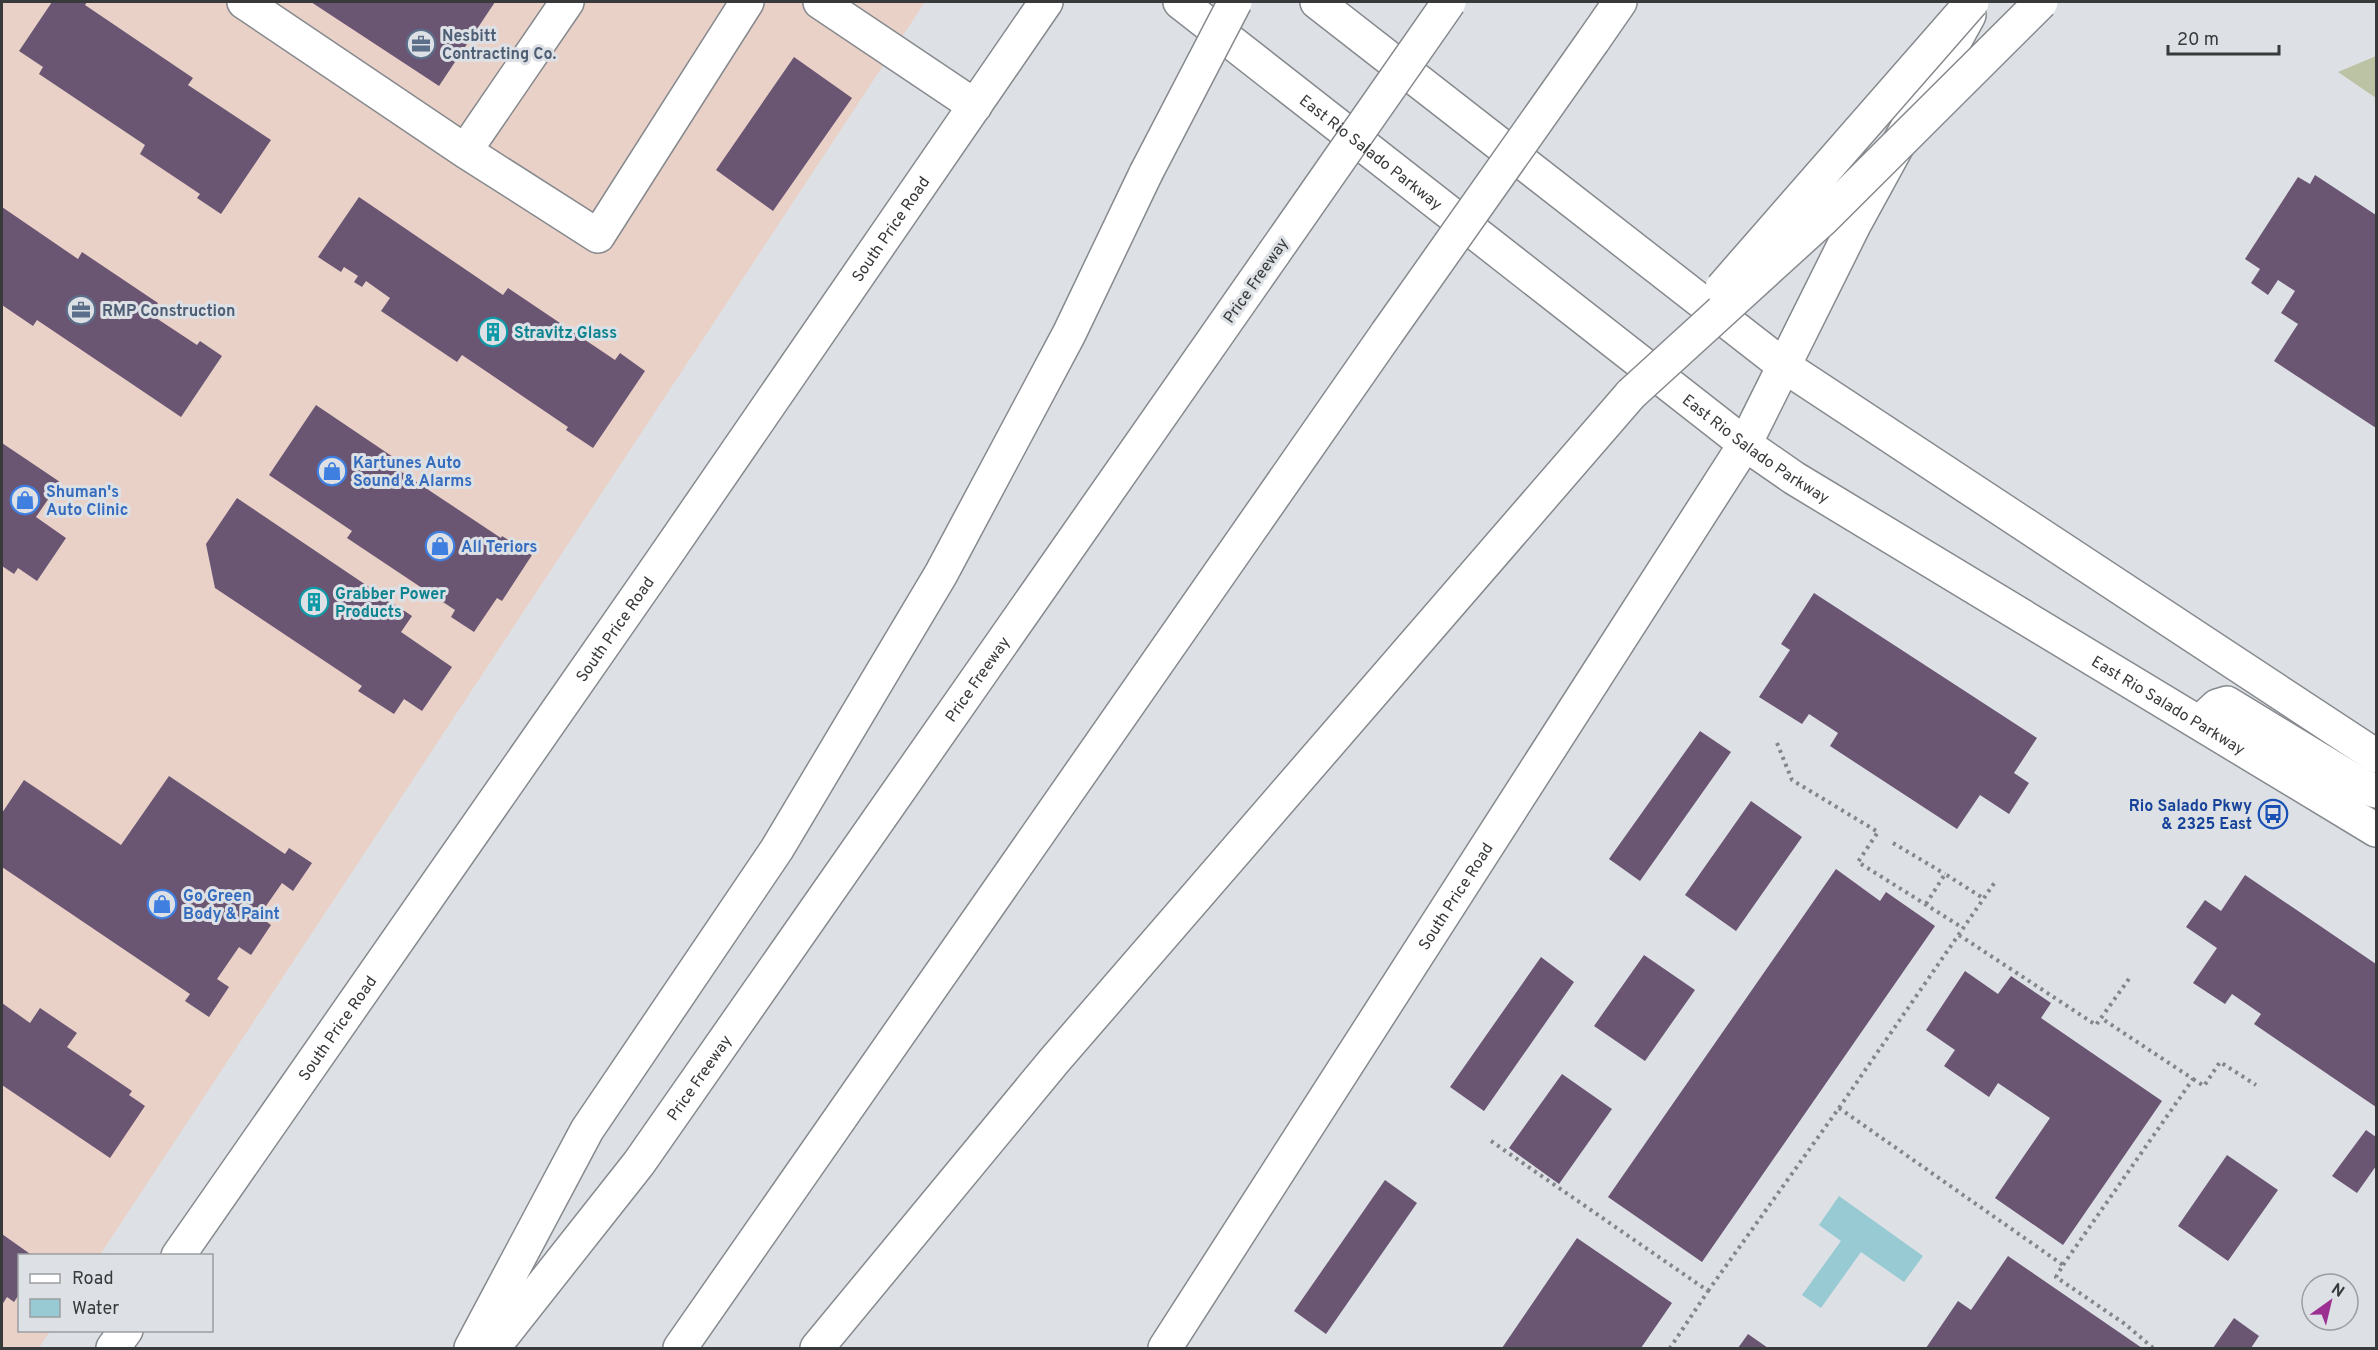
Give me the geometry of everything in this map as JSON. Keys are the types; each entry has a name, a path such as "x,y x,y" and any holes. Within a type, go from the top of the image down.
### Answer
{"main road":[{"path":"244,2 465,152 598,236 747,2"},
{"path":"465,152 567,2"},
{"path":"820,2 975,106"},
{"name":"South Price Road","path":"179,1254 1046,2"},
{"name":"East Rio Salado Parkway","path":"1180,2 1745,444 1804,484 2376,830"},
{"path":"471,1348 587,1130 777,849 878,683 1000,465 1120,230 1146,173 1214,2"},
{"path":"1146,173 1235,2"},
{"path":"1317,2 1784,366 2376,756"},
{"name":"Price Freeway","path":"493,1348 639,1163 1449,2"},
{"path":"680,1348 1620,2"},
{"path":"817,1348 1054,1061 1631,394 1974,2"},
{"name":"South Price Road","path":"1165,1348 1745,444 1855,223 1974,2"},
{"path":"1631,394 1823,219 2041,2"},
{"path":"2200,722 2217,706 2227,703 2363,786 2376,791"},
{"path":"113,1348 125,1332"}],"path":[{"path":"1777,743 1792,780 1878,832 1858,862 1963,928"},
{"path":"1893,843 1983,898"},
{"path":"1926,904 1945,874"},
{"path":"1670,1348 1995,882"},
{"path":"1959,935 2096,1024 2131,976"},
{"path":"2102,1018 2204,1086 2220,1062 2256,1084"},
{"path":"2153,1348 2126,1324 2056,1277 2193,1079"},
{"path":"1839,1108 2063,1265"},
{"path":"1491,1142 1708,1292"}],"shaded area":[{"path":"2,2 925,2 101,1254 18,1254 18,1332 49,1332 39,1348 2,1348"}],"green space":[{"path":"2376,56 2376,98 2338,72"}],"water":[{"path":"1839,1196 1923,1256 1904,1282 1861,1252 1821,1308 1802,1295 1841,1241 1819,1225"}],"building":[{"path":"52,2 87,2 85,5 193,78 188,85 271,140 221,214 197,198 200,194 140,154 145,145 39,74 43,67 19,51"},
{"name":"Nesbitt Contracting Co.","path":"311,2 495,2 439,86"},
{"path":"794,57 852,98 773,211 716,170"},
{"path":"2315,175 2376,215 2376,428 2274,361 2298,324 2281,313 2295,291 2278,280 2268,295 2251,283 2260,269 2245,259 2298,177 2310,184"},
{"name":"Stravitz Glass","path":"359,197 503,295 508,288 615,360 620,353 645,371 593,448 566,430 568,427 462,355 457,362 381,311 390,298 366,281 362,287 354,282 358,276 344,267 341,272 318,257"},
{"name":"RMP Construction","path":"2,207 78,259 82,252 158,303 150,314 197,345 200,341 222,356 181,417 37,320 33,326 2,305"},
{"name":"All Teriors","path":"316,405 399,461 394,467 501,538 502,536 532,555 502,601 497,598 474,632 451,617 455,610 347,538 352,531 269,475"},
{"name":"Shuman's Auto Clinic","path":"2,443 60,482 36,517 66,538 37,581 18,568 14,574 2,566"},
{"name":"Grabber Power Products","path":"237,498 412,616 401,632 452,667 422,711 404,699 394,714 358,691 362,686 215,588 206,544"},
{"path":"1814,593 2037,738 2014,773 2029,783 2009,814 1980,795 1957,829 1830,746 1838,733 1809,714 1802,724 1759,697 1790,650 1781,644"},
{"path":"1700,731 1731,752 1640,881 1609,859"},
{"name":"Go Green Body & Paint","path":"169,776 285,854 289,848 312,863 293,891 282,883 259,916 271,925 251,955 239,947 217,979 229,987 209,1017 185,1001 190,994 2,867 2,813 24,780 121,845"},
{"path":"1751,801 1802,837 1736,931 1685,895"},
{"path":"1836,869 1880,901 1886,892 1935,926 1702,1262 1608,1197"},
{"path":"2245,875 2376,964 2376,1107 2254,1024 2261,1014 2232,994 2225,1004 2193,983 2217,948 2186,927 2205,900 2221,911"},
{"path":"1644,955 1695,990 1645,1061 1594,1026"},
{"path":"1541,957 1574,982 1484,1111 1450,1087"},
{"path":"1965,971 1998,994 2011,976 2051,1003 2041,1018 2162,1101 2063,1245 1995,1198 2050,1118 1998,1083 1989,1097 1944,1066 1955,1050 1926,1030"},
{"path":"2,1003 30,1023 40,1008 77,1033 67,1047 132,1091 129,1095 145,1106 110,1158 2,1085"},
{"path":"1562,1074 1612,1109 1559,1184 1509,1148"},
{"path":"2366,1130 2376,1137 2376,1166 2357,1193 2332,1176"},
{"path":"2227,1155 2278,1190 2228,1261 2178,1226"},
{"path":"1385,1180 1417,1203 1326,1334 1294,1311"},
{"path":"2,1234 30,1254 18,1254 18,1296 14,1302 7,1297 2,1305"},
{"path":"1577,1238 1672,1303 1641,1348 1502,1348"},
{"path":"2008,1256 2142,1348 1926,1348 1958,1301 1971,1310"},
{"path":"2234,1318 2259,1336 2251,1348 2213,1348"},
{"path":"1748,1334 1768,1348 1738,1348"}],"place":[{"name":"Nesbitt Contracting Co.","path":"421,44"},
{"name":"RMP Construction","path":"81,310"},
{"name":"Stravitz Glass","path":"493,332"},
{"name":"Kartunes Auto Sound & Alarms","path":"332,471"},
{"name":"Shuman's Auto Clinic","path":"25,500"},
{"name":"All Teriors","path":"440,546"},
{"name":"Grabber Power Products","path":"314,602"},
{"name":"Rio Salado Pkwy & 2325 East","path":"2273,814"},
{"name":"Go Green Body & Paint","path":"162,904"}]}
